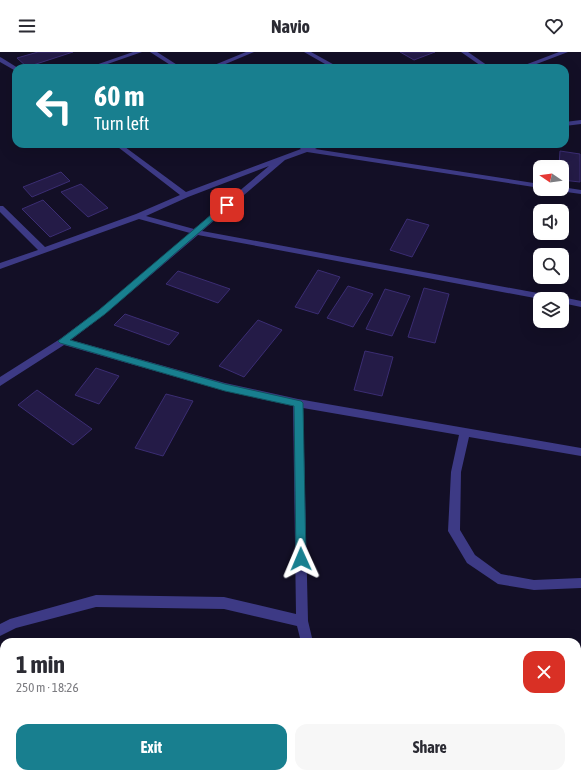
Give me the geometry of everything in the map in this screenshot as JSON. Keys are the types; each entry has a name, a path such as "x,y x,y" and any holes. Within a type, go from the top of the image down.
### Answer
{"street":[{"path":"102,64 139,52"},
{"path":"153,52 172,64"},
{"path":"220,64 251,52"},
{"path":"307,52 330,64"},
{"path":"464,52 482,64"},
{"path":"531,64 565,52"},
{"path":"0,59 12,66"},
{"path":"569,124 581,122"},
{"path":"122,148 185,195"},
{"path":"304,148 307,150 533,185"},
{"path":"0,266 139,216 185,195 312,148"},
{"path":"0,382 63,341 102,312 194,232 282,159"},
{"path":"569,190 581,192"},
{"path":"0,208 44,250"},
{"path":"139,216 194,232 533,295"},
{"path":"569,301 581,304"},
{"path":"63,341 225,387 298,403 581,452"},
{"path":"298,403 302,621 305,638"},
{"path":"465,432 456,472 454,530 471,559 498,579 534,585 581,583"},
{"path":"0,630 14,623 96,601 224,603 302,621"}],"building":[{"path":"38,52 73,52 36,64 24,64 17,58"},
{"path":"400,52 435,52 414,60"},
{"path":"560,151 580,154 580,182 569,181 569,160 559,160"},
{"path":"61,172 70,181 32,197 23,187"},
{"path":"81,184 108,208 88,217 61,192"},
{"path":"43,200 71,228 50,237 22,209"},
{"path":"407,219 429,225 412,257 390,250"},
{"path":"318,270 340,277 318,314 295,307"},
{"path":"178,271 230,289 218,303 166,284"},
{"path":"348,286 373,294 353,327 327,318"},
{"path":"424,288 449,294 435,343 408,337"},
{"path":"385,289 410,296 392,336 366,329"},
{"path":"125,314 179,333 169,345 114,325"},
{"path":"258,320 282,330 244,377 219,366"},
{"path":"365,351 393,357 382,396 354,390"},
{"path":"96,368 119,376 99,404 75,395"},
{"path":"37,390 92,429 73,445 18,405"},
{"path":"166,394 193,401 163,456 135,448"}],"route":[{"path":"227,205 102,312 63,341 225,387 298,403 301,559"}]}
